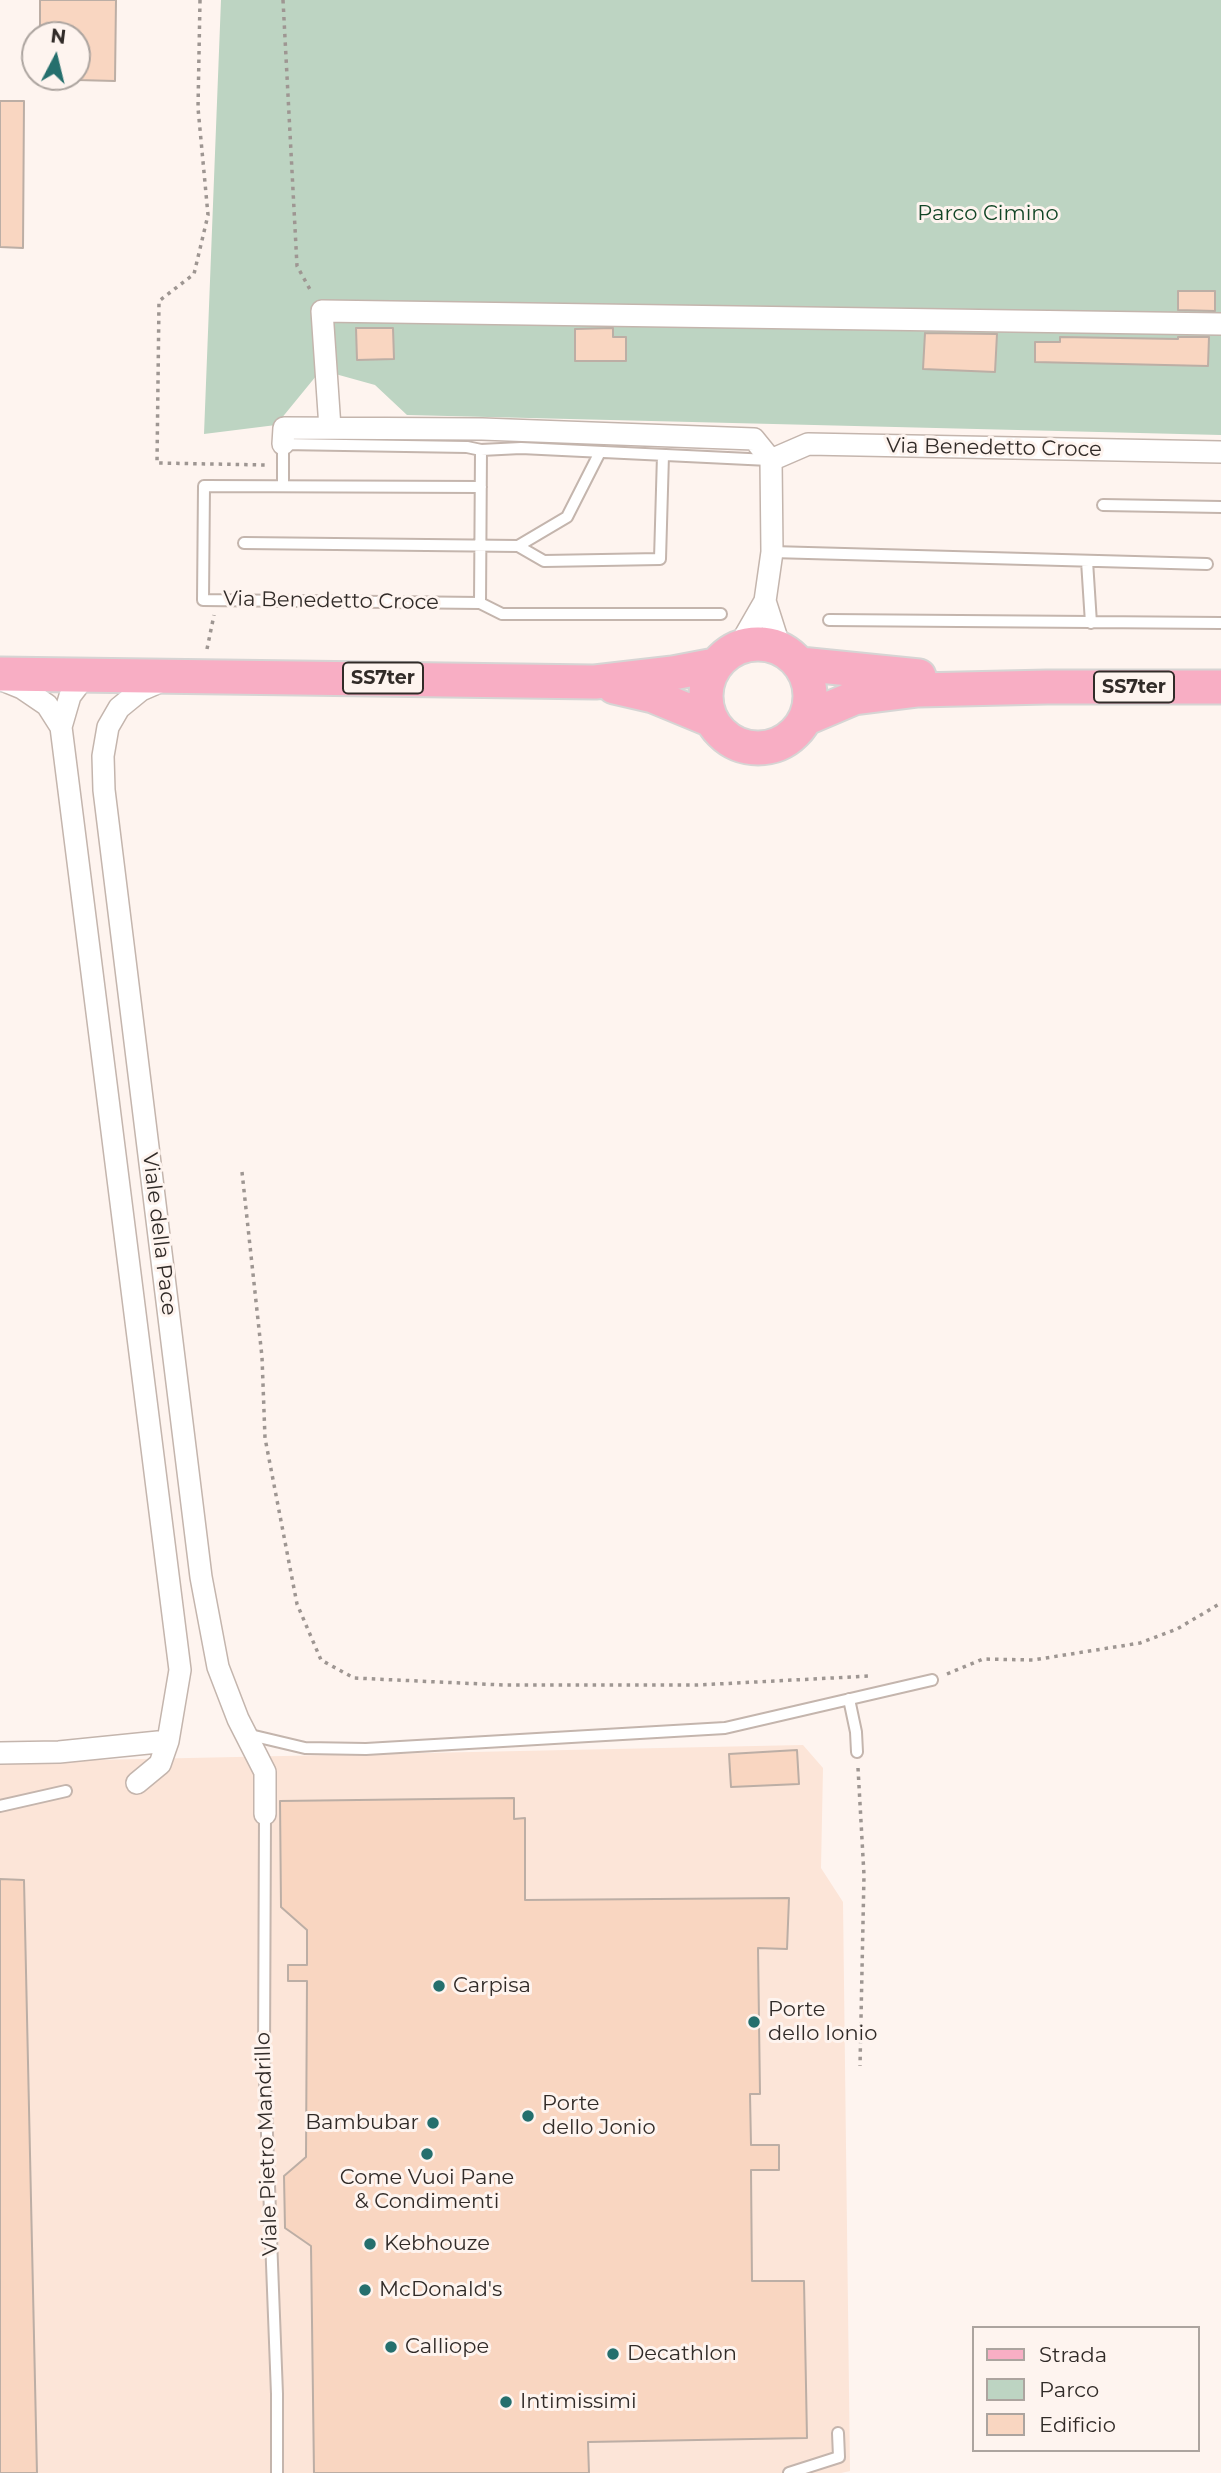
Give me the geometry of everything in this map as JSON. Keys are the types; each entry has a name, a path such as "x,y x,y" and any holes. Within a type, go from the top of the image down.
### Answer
{"main road":[{"path":"595,682 673,673 726,656 751,644 766,644 790,656 1047,687"},
{"path":"726,656 706,692 711,720 721,733 735,743 751,748 768,748 784,742 797,732 807,718 811,704 807,676 790,656"},
{"name":"SS7ter","path":"0,676 595,682"},
{"path":"595,682 653,696 711,720"},
{"name":"SS7ter","path":"1047,687 1221,687"},
{"path":"807,718 854,698 918,690 1047,687"}],"street":[{"path":"330,428 322,311 1221,324"},
{"path":"283,444 284,428 482,429 754,439 771,460 772,552 765,601 726,656"},
{"name":"Via Benedetto Croce","path":"771,460 808,444 1221,452"},
{"path":"765,601 790,656"},
{"path":"61,727 70,696 86,675"},
{"path":"0,676 47,705 61,727"},
{"name":"Viale della Pace","path":"186,676 141,690 118,708 108,727 103,756 104,790 201,1577 218,1667 245,1734 265,1772 265,1814"},
{"name":"Viale della Pace","path":"61,727 180,1670 168,1741 160,1764 137,1783"},
{"path":"0,1753 59,1752 168,1741"}],"lane":[{"path":"283,486 283,444 467,447 481,450 521,448 771,460"},
{"path":"480,603 481,450"},
{"path":"244,543 518,545 567,517 600,452"},
{"path":"518,545 544,561 660,559 663,455"},
{"name":"Via Benedetto Croce","path":"481,487 204,486 203,600 480,603 502,614 721,614"},
{"path":"1103,505 1221,507"},
{"path":"772,552 1207,564"},
{"path":"1087,561 1091,624"},
{"path":"829,620 1221,623"},
{"path":"245,1734 305,1748 393,1747 725,1728 933,1677"},
{"path":"849,1699 857,1752"},
{"path":"0,1806 66,1791"},
{"name":"Viale Pietro Mandrillo","path":"265,1814 264,2056 277,2394 277,2473"},
{"path":"789,2473 839,2457 838,2433"}],"path":[{"path":"200,0 198,108 208,215 194,274 159,301 157,463 283,466"},
{"path":"283,0 297,266 322,311"},
{"path":"186,676 218,600"},
{"path":"242,1172 262,1357 265,1438 297,1604 321,1660 354,1678 503,1685 698,1685 881,1676"},
{"path":"933,1677 983,1659 1033,1660 1140,1643 1177,1629 1221,1602"},
{"path":"857,1752 864,1875 860,2066"}],"shaded area":[{"path":"803,1745 823,1768 821,1868 843,1902 850,2471 0,2473 0,1762"}],"green space":[{"name":"Parco Cimino","path":"221,0 1221,0 1221,435 407,415 375,385 321,370 276,425 204,434"}],"building":[{"path":"40,0 116,0 115,81 91,80 91,21 40,21"},
{"path":"0,101 24,101 23,248 0,247"},
{"path":"1178,291 1215,291 1215,311 1178,310"},
{"path":"356,328 393,328 394,359 357,360"},
{"path":"613,328 613,337 626,337 626,361 575,361 575,329"},
{"path":"925,333 997,334 995,372 923,369"},
{"path":"1060,337 1209,337 1208,366 1035,362 1035,342 1060,342"},
{"path":"797,1750 799,1784 731,1787 729,1754"},
{"name":"Porte dello Jonio","path":"514,1798 514,1819 525,1818 525,1900 789,1898 787,1949 758,1948 760,2094 750,2094 751,2145 779,2145 779,2170 751,2170 752,2281 804,2281 807,2438 588,2442 589,2473 314,2473 311,2246 285,2228 284,2176 306,2157 307,1981 288,1981 288,1965 307,1965 307,1930 281,1907 280,1801"},
{"path":"0,1879 24,1880 37,2473 0,2473"}],"place":[{"name":"Carpisa","path":"439,1986"},
{"name":"Porte dello Ionio","path":"754,2022"},
{"name":"Porte dello Jonio","path":"528,2116"},
{"name":"Bambubar","path":"433,2123"},
{"name":"Come Vuoi Pane & Condimenti","path":"427,2154"},
{"name":"Kebhouze","path":"370,2244"},
{"name":"McDonald's","path":"365,2290"},
{"name":"Calliope","path":"391,2347"},
{"name":"Decathlon","path":"613,2354"},
{"name":"Intimissimi","path":"506,2402"}]}
